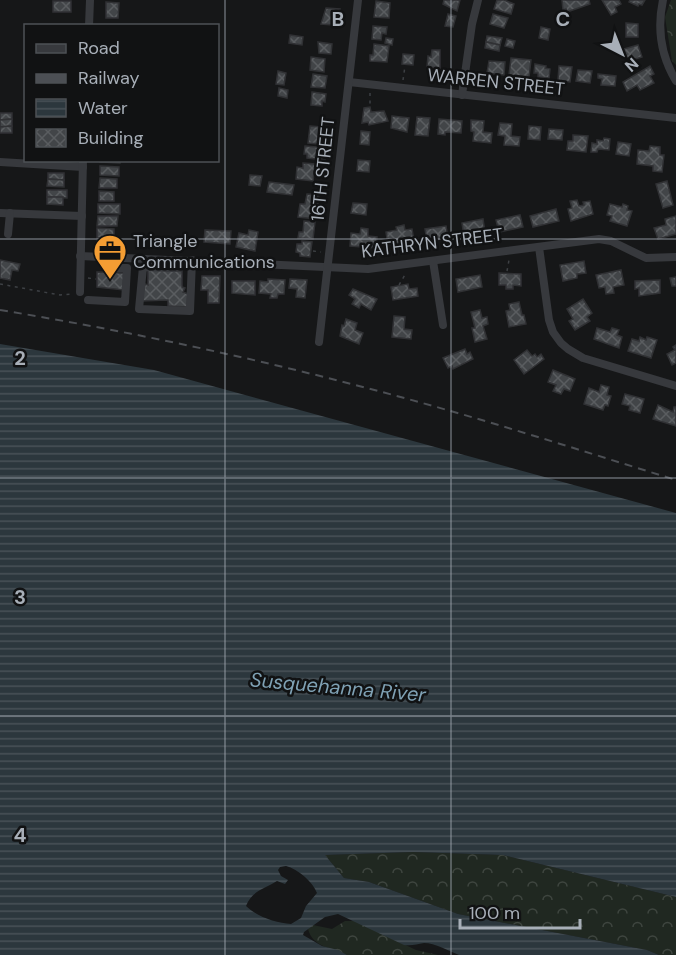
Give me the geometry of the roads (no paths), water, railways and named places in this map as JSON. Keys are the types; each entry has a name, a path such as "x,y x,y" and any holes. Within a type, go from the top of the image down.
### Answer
{"street":[{"path":"89,24 90,0"},
{"name":"16TH STREET","path":"320,342 358,0"},
{"path":"462,95 478,0"},
{"path":"663,0 659,25 660,35 664,56 676,81"},
{"name":"WARREN STREET","path":"349,82 676,118"},
{"path":"0,162 83,164 80,292"},
{"path":"0,213 82,216"},
{"path":"8,234 10,213"},
{"name":"KATHRYN STREET","path":"80,256 368,269 599,239 611,241 646,258 676,257"},
{"path":"538,247 549,320 561,343 583,358 676,386"},
{"path":"88,300 125,302 127,268 117,268 118,257"},
{"path":"174,268 143,267 139,309 190,310 192,260"},
{"path":"433,261 443,326"}],"water":[{"name":"Susquehanna River","path":"0,344 154,370 676,513 676,897 503,855 413,852 325,855 344,878 369,882 458,914 647,950 659,955 459,955 428,943 404,945 338,914 325,917 303,935 322,946 347,955 0,955","holes":["286,866 309,880 317,893 306,906 301,918 291,924 279,922 267,919 246,906 259,890 277,881 285,884 288,880 281,876 278,870"]}],"railway":[{"path":"0,310 164,340 380,391 676,480"}],"place":[{"name":"Triangle Communications","path":"110,280"}]}
